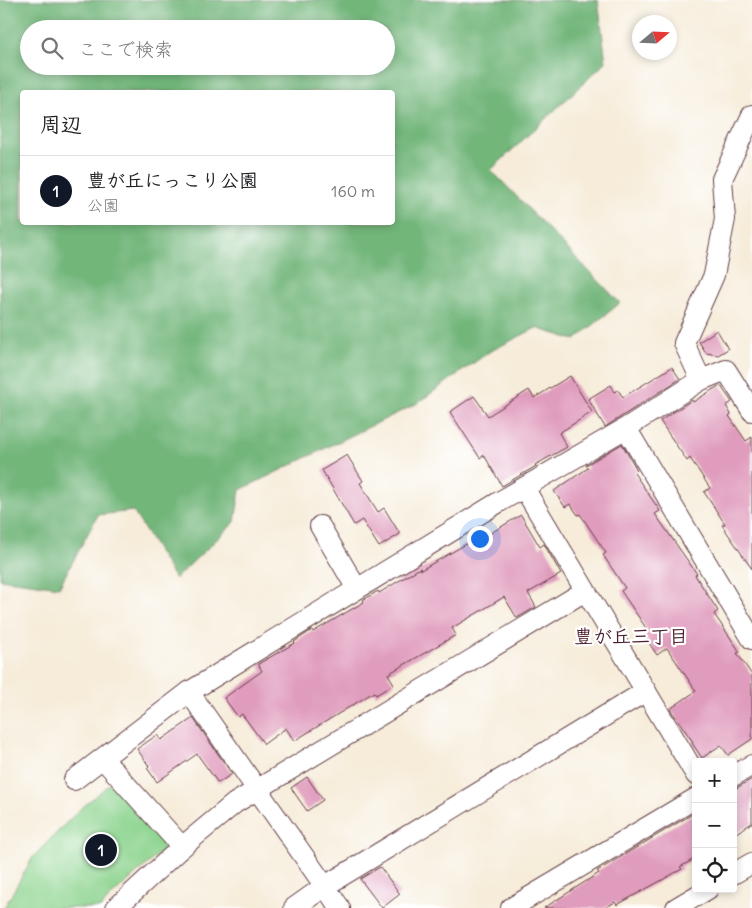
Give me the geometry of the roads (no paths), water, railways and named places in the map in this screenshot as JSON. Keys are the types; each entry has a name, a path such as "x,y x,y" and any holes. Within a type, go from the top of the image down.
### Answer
{"street":[{"path":"701,380 684,343 714,275 725,219 722,179 752,115"},
{"path":"74,780 189,692 626,428 701,380 726,370 752,411"},
{"path":"626,428 752,639"},
{"path":"524,488 692,768"},
{"path":"320,526 357,589"},
{"path":"116,908 182,847 235,803 585,591"},
{"path":"294,908 325,886 646,691"},
{"path":"189,692 340,908"},
{"path":"103,759 182,847"},
{"path":"737,774 752,765"},
{"path":"511,908 692,800"},
{"path":"737,872 752,863"},
{"path":"676,908 701,893"}],"place":[{"name":"豊が丘にっこり公園","path":"101,850"}],"district":[{"name":"豊が丘三丁目","path":"631,636"}]}
